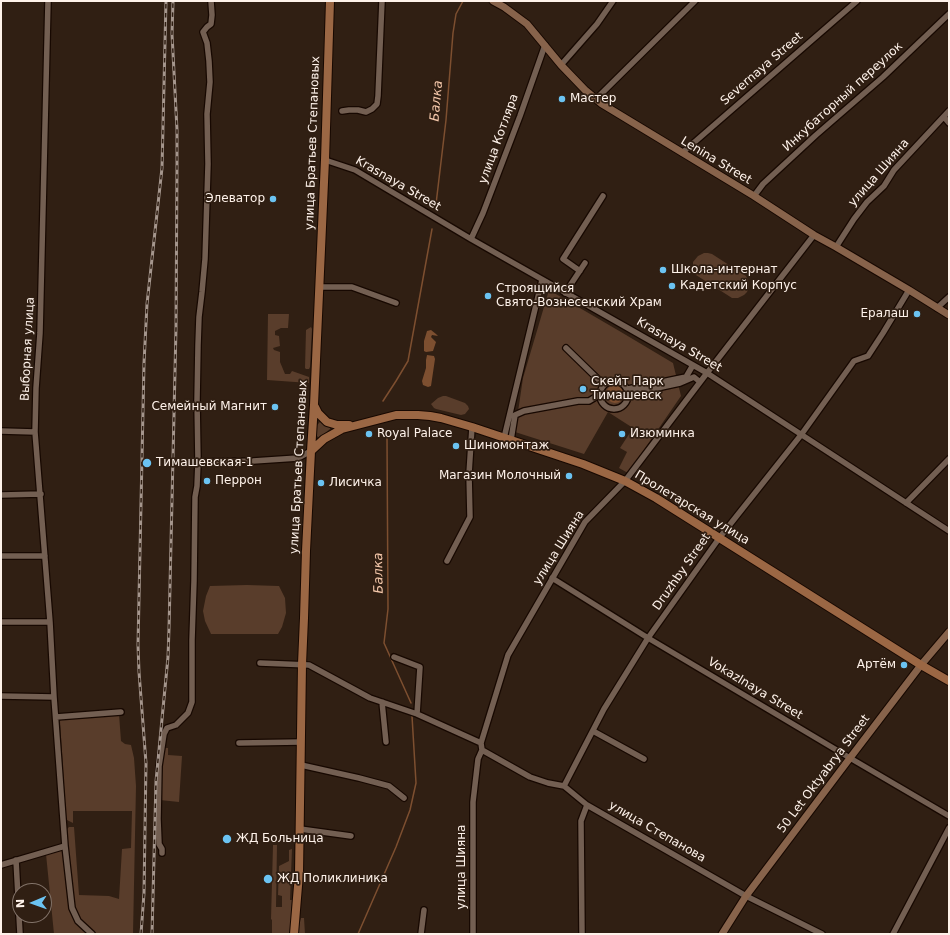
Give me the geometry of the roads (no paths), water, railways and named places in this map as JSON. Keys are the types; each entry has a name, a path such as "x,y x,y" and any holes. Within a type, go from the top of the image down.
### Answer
{"main road":[{"name":"улица Братьев Степановых","path":"294,934 299,874 302,664 306,551 320,287 330,1"},
{"name":"Lenina Street","path":"493,1 527,24 561,65 585,90 602,104 754,196 814,235 949,315"},
{"path":"314,404 318,413 327,422 337,425 356,425"},
{"name":"Пролетарская улица","path":"311,451 324,439 342,429 396,415 412,415 436,417 472,426 583,464 625,481 656,498 921,665 949,681"},
{"name":"50 Let Oktyabrya Street","path":"722,934 746,896 921,665 949,632"}],"street":[{"name":"Выборная улица","path":"48,1 40,333 36,388 35,432 41,494 65,846 72,908 78,921 92,934"},
{"path":"162,853 158,819 159,766 164,734 168,728 176,725 188,713 192,702 195,497 198,462 198,345 199,317 205,259 208,164 207,114 210,82 209,61 206,43 202,32 211,24 211,1"},
{"path":"342,111 358,110 366,112 377,104 379,90 382,1"},
{"path":"561,65 597,24 613,1"},
{"path":"596,99 695,1"},
{"name":"Severnaya Street","path":"682,153 857,1"},
{"name":"Инкубаторный переулок","path":"754,196 763,184 816,135 883,77 949,14"},
{"name":"улица Котляра","path":"471,239 483,213 520,116 545,45"},
{"name":"улица Шияна","path":"836,247 867,202 884,186 894,170 949,112"},
{"path":"944,117 949,123"},
{"name":"Krasnaya Street","path":"325,160 355,170 542,280 707,373 949,531"},
{"path":"580,271 563,259 603,196"},
{"name":"улица Шияна","path":"473,934 473,802 478,759 482,750 481,743 508,655 585,522 625,481 814,235"},
{"path":"565,293 585,263"},
{"path":"508,439 542,280"},
{"path":"320,287 352,287 396,303"},
{"name":"Druzhby Street","path":"564,786 604,709 648,638 720,537 801,435 854,361 868,356 909,290"},
{"path":"937,308 949,297"},
{"path":"566,348 604,385"},
{"path":"628,392 686,377 693,365"},
{"path":"628,392 680,383 694,378 700,382"},
{"path":"614,380 621,382 628,392 627,402 622,408 615,410 607,408 602,403 599,395 601,388 606,382 614,380"},
{"path":"508,439 516,415 524,411 589,400 599,395"},
{"path":"447,561 470,517 469,474 472,426"},
{"path":"1,432 35,432"},
{"path":"198,462 298,458 311,451"},
{"path":"906,502 949,460"},
{"path":"1,495 41,494"},
{"path":"1,556 45,556"},
{"name":"Vokazlnaya Street","path":"552,578 648,638 949,816"},
{"path":"1,622 50,622"},
{"path":"394,657 420,667 417,714"},
{"path":"260,663 309,665 370,698 417,714 481,743"},
{"path":"1,696 54,697"},
{"path":"382,702 386,742"},
{"path":"56,717 121,712"},
{"path":"593,730 644,759"},
{"path":"239,743 301,742"},
{"name":"улица Степанова","path":"482,750 530,777 564,786 587,805 746,896 822,934"},
{"path":"301,765 389,786 404,798"},
{"path":"582,934 581,821 587,805"},
{"path":"893,934 949,828"},
{"path":"300,829 351,836"},
{"path":"1,865 65,846"},
{"path":"16,860 20,934"},
{"path":"421,934 424,910"}],"waterway":[{"name":"Балка","path":"436,204 446,120 453,33 456,14 463,1"},
{"name":"Балка","path":"383,401 408,361 432,229"},
{"name":"Балка","path":"387,438 388,609 384,643 411,703"},
{"name":"Балка","path":"358,934 396,847 410,810 416,783 412,716"}],"railway":[{"path":"141,934 144,893 146,763 138,645 144,363 147,304 162,168 166,1"},
{"path":"152,934 156,781 168,657 176,328 177,130 172,34 173,1"}],"place":[{"name":"Мастер","path":"562,99"},
{"name":"Элеватор","path":"273,199"},
{"name":"Школа-интернат","path":"663,270"},
{"name":"Кадетский Корпус","path":"672,286"},
{"name":"Строящийся Свято-Вознесенский Храм","path":"488,296"},
{"name":"Ералаш","path":"917,314"},
{"name":"Скейт Парк Тимашевск","path":"583,389"},
{"name":"Семейный Магнит","path":"275,407"},
{"name":"Royal Palace","path":"369,434"},
{"name":"Изюминка","path":"622,434"},
{"name":"Шиномонтаж","path":"456,446"},
{"name":"Тимашевская-1","path":"147,463"},
{"name":"Магазин Молочный","path":"569,476"},
{"name":"Перрон","path":"207,481"},
{"name":"Лисичка","path":"321,483"},
{"name":"Артём","path":"904,665"},
{"name":"ЖД Больница","path":"227,839"},
{"name":"ЖД Поликлиника","path":"268,879"}]}
